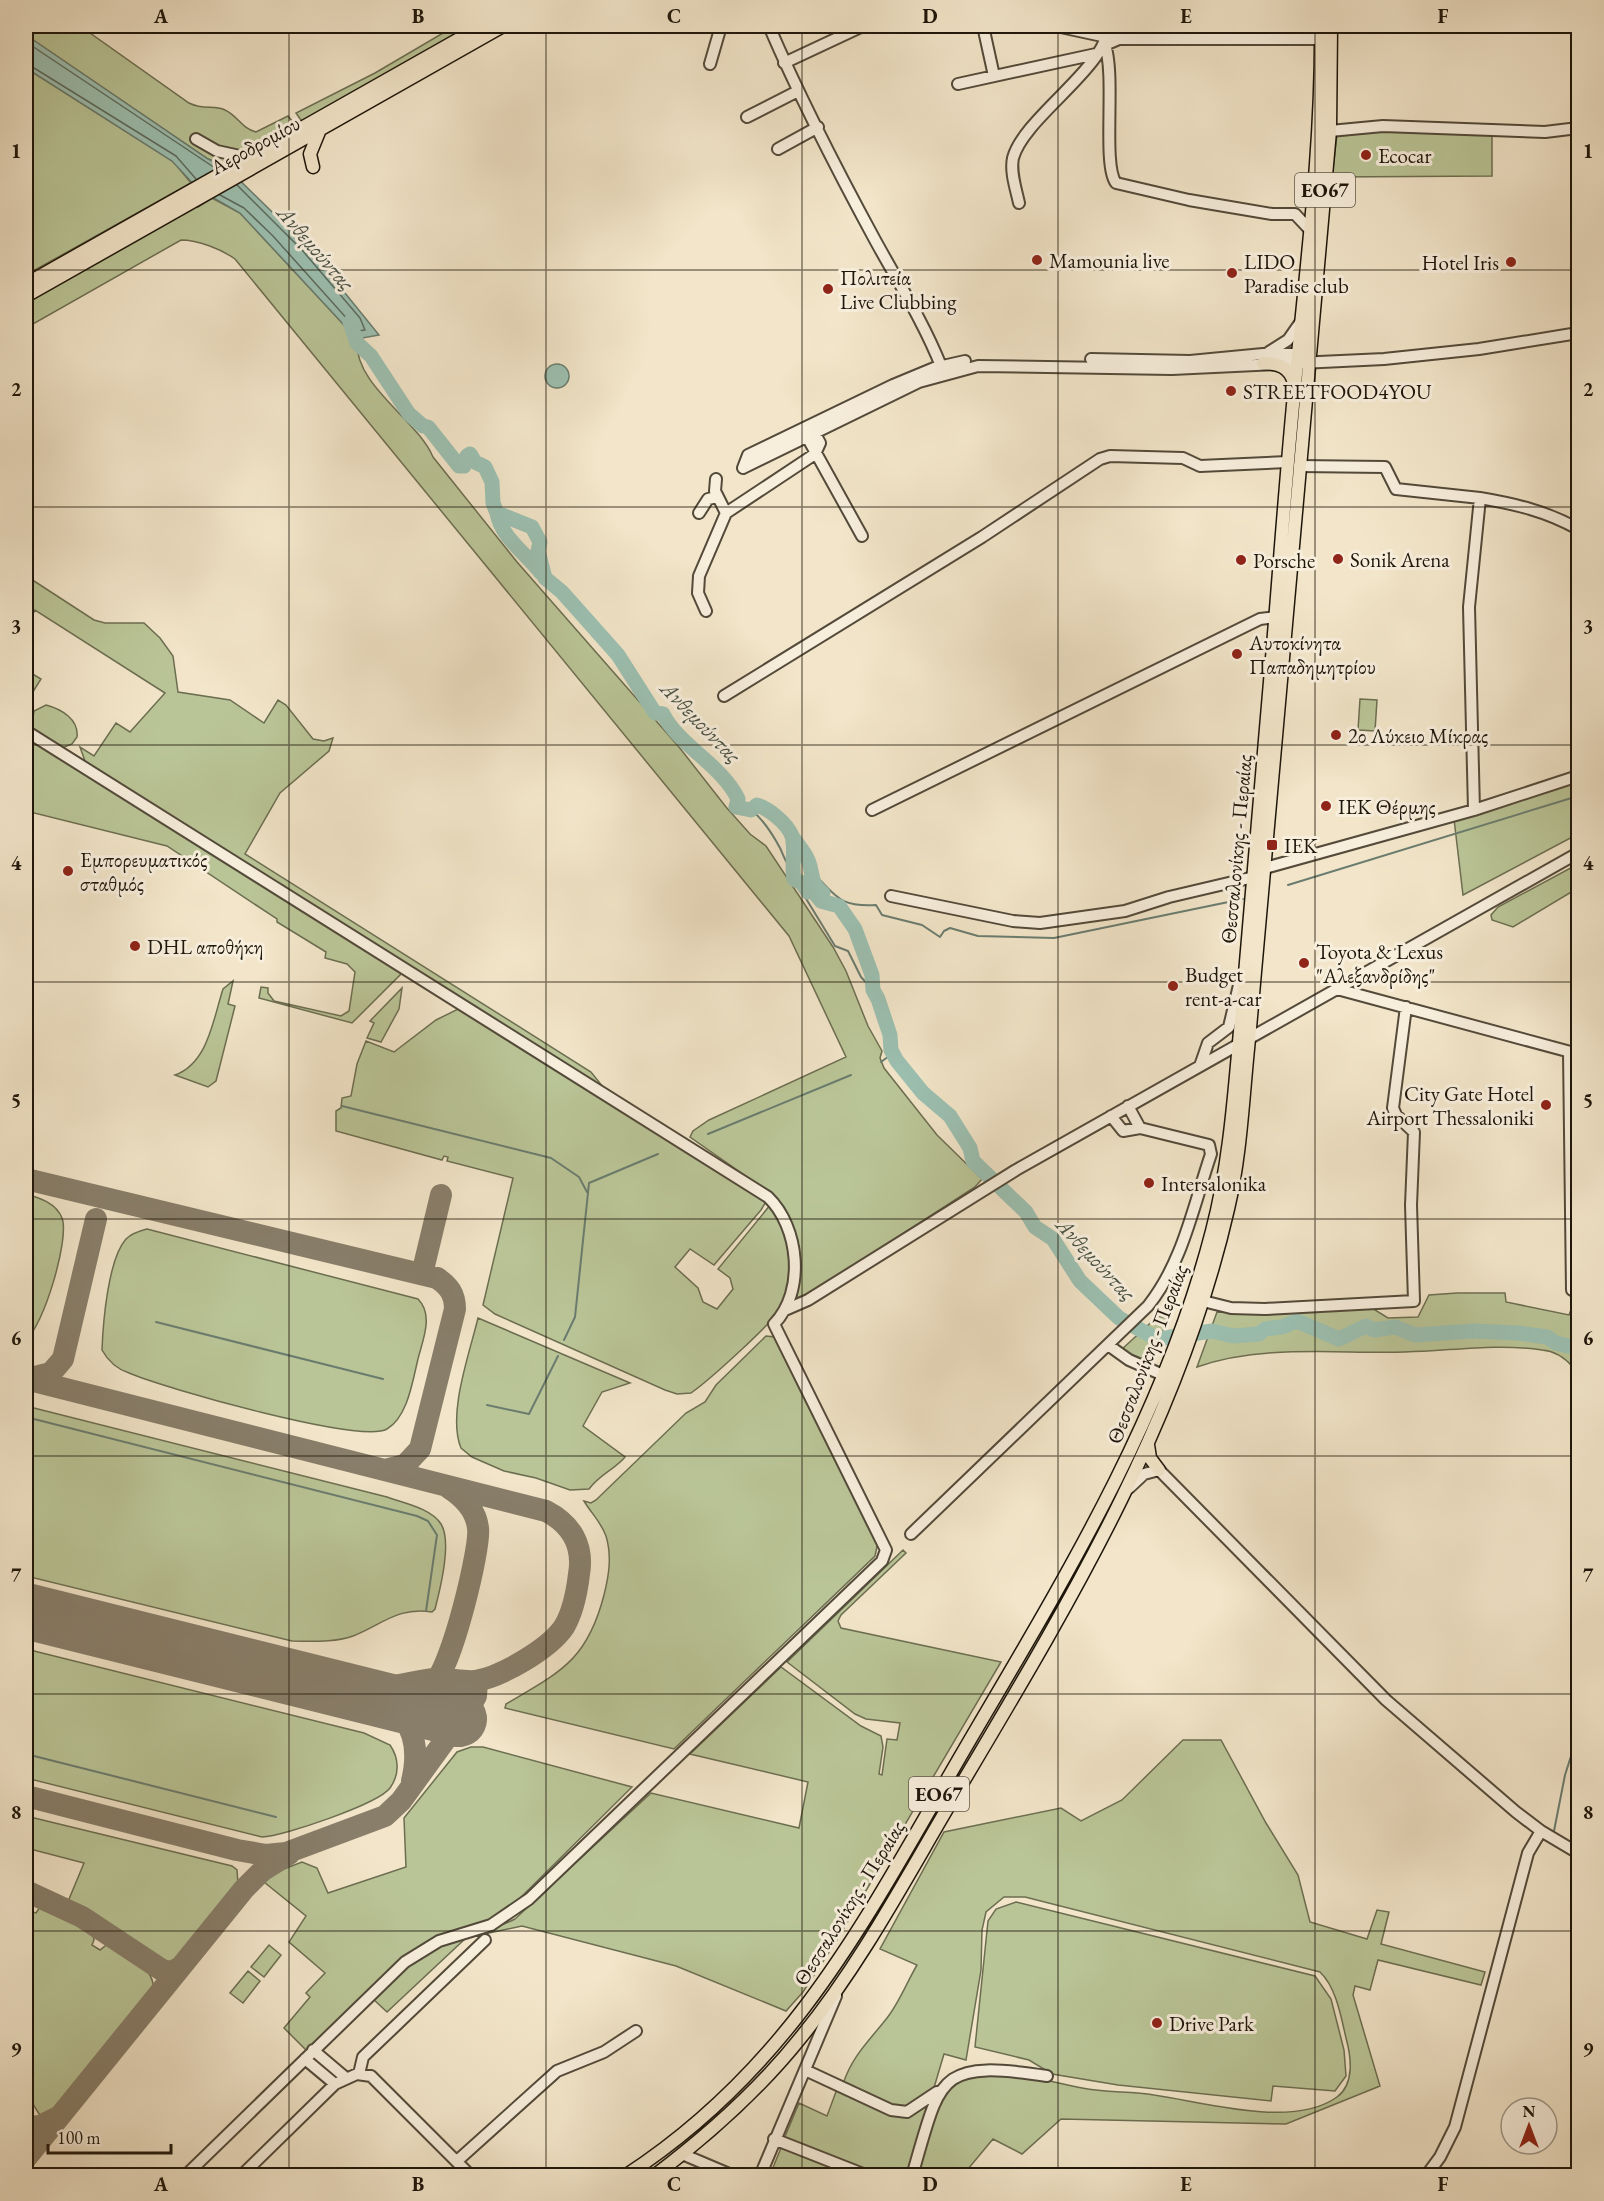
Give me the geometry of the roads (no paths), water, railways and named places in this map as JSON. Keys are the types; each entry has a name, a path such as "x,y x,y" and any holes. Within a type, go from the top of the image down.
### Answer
{"main road":[{"name":"Αεροδρομίου","path":"26,296 197,193 234,165 482,26"},
{"name":"Αεροδρομίου","path":"26,284 197,193 248,171 503,26"},
{"name":"Θεσσαλονίκης - Περαίας","path":"654,2175 682,2154 775,2067 801,2038 840,1985 1074,1592 1148,1445 1192,1316 1218,1208 1244,1042 1261,907 1259,876 1276,617 1294,464 1295,387 1303,358 1302,320 1319,134 1321,26"},
{"name":"Θεσσαλονίκης - Περαίας","path":"1192,1316 1203,1301 1231,1195 1244,1042 1250,917 1259,876 1303,358 1330,131 1332,26"},
{"path":"313,167 310,154 319,132"},
{"path":"1263,359 1284,367 1289,372 1295,387"},
{"name":"Θεσσαλονίκης - Περαίας","path":"625,2175 686,2131 738,2085 792,2026 846,1952 1066,1576 1119,1475 1163,1375 1176,1360"},
{"path":"1148,1445 1150,1458 1160,1470"}],"street":[{"path":"710,64 722,26"},
{"path":"769,26 784,63 874,238 922,321 941,366"},
{"path":"784,63 863,26"},
{"path":"983,26 994,76"},
{"path":"1056,26 1111,41 1321,39"},
{"path":"1108,26 1111,41 1111,166 1116,183 1189,200 1272,213 1295,214 1311,231"},
{"path":"1019,203 1013,163 1016,150 1096,54 1111,41"},
{"path":"958,84 1096,54"},
{"path":"747,117 798,90"},
{"path":"1330,131 1383,126 1545,132 1578,128"},
{"path":"778,149 818,128"},
{"path":"196,139 217,151 249,158"},
{"path":"1302,320 1282,346 1263,359 1172,369 978,366 919,382 743,468 748,455 893,385 941,366 989,358 1190,361 1263,359 1303,358 1345,359 1421,356 1578,333"},
{"path":"706,611 698,593 699,576 726,513 815,454 820,443 810,434"},
{"path":"815,454 827,469 862,536"},
{"path":"724,696 982,537 1100,459 1110,456 1183,458 1194,465 1210,466 1294,464 1385,467 1396,489 1480,498 1528,507 1556,516 1578,529"},
{"path":"716,479 714,486 717,497 726,513"},
{"path":"699,513 708,499 717,497"},
{"path":"1474,810 1469,607 1480,498"},
{"path":"872,810 1260,620 1276,617"},
{"path":"26,731 768,1197 777,1206 788,1224 793,1248 792,1286 785,1310 774,1324 884,1544 885,1557 530,1899 491,1925 439,1941 415,1954 185,2175"},
{"path":"891,896 1013,921 1040,923 1125,912 1169,897 1259,876 1578,776"},
{"path":"785,1310 808,1300 1016,1170 1578,853"},
{"path":"1200,1066 1208,1043 1232,1022 1248,945"},
{"path":"1337,989 1574,1053 1572,1290"},
{"path":"1203,1301 1230,1308 1265,1309 1414,1301 1411,1205 1414,1132 1396,1115 1393,1108 1406,1007"},
{"path":"1128,1106 1140,1128"},
{"path":"911,1534 1148,1306 1174,1264 1211,1154 1209,1145 1140,1128 1123,1131 1111,1116"},
{"path":"1108,1345 1129,1359 1163,1375"},
{"path":"1128,1488 1144,1474 1160,1470 1386,1700 1541,1831 1578,1853"},
{"path":"1426,2175 1440,2157 1455,2127 1528,1853 1541,1831"},
{"path":"359,2074 363,2057 485,1940"},
{"path":"760,2175 840,1985"},
{"path":"457,2161 557,2071 604,2052 636,2031"},
{"path":"314,2050 346,2078"},
{"path":"305,2059 335,2084"},
{"path":"805,2070 891,2110 907,2112 960,2074 981,2070 1047,2076"},
{"path":"241,2175 335,2084 359,2074 371,2076 471,2175"},
{"path":"912,2175 932,2107 941,2089"},
{"path":"774,2139 868,2175"},
{"path":"682,2154 734,2175"}],"water":[{"name":"Ανθεμούντας","path":"26,35 208,159 225,166 307,246 379,335 357,339 240,213 198,189 172,161 26,68"},
{"path":"557,364 562,365 568,371 568,381 562,387 557,388 552,387 546,381 545,376 546,371 552,365"}],"waterway":[{"name":"Ανθεμούντας","path":"350,322 357,343 371,356 409,414 423,426 428,427 459,466 464,466 470,454 475,462 485,467 492,482 493,503 497,513 532,527 540,542 538,551 545,578 562,592 618,655 655,713 663,714 679,736 722,776 738,799 736,807 751,810 757,805 772,813 786,826 793,841 794,879 802,883 808,892 813,891 821,901 839,906 855,929 872,975 873,990 890,1035 891,1050 897,1061 923,1093 950,1116 970,1148 973,1161 1026,1212 1035,1227 1053,1239 1080,1281 1119,1318 1157,1339 1212,1331 1233,1336 1259,1334 1265,1329 1282,1327 1297,1321 1339,1339 1366,1326 1374,1330 1395,1327 1415,1335 1473,1331 1518,1333 1547,1337 1556,1343 1578,1346"},
{"name":"Ανθεμούντας","path":"497,513 509,538 541,573"},
{"path":"1288,885 1578,796"},
{"name":"Ανθεμούντας","path":"751,810 767,828 792,869"},
{"name":"Ανθεμούντας","path":"792,836 805,854 812,878 823,893"},
{"path":"812,872 833,894 846,902 876,905 882,915 922,925 940,937 950,928 978,936 1054,938 1243,899"},
{"name":"Ανθεμούντας","path":"794,879 835,946 848,951 861,977 873,990"},
{"path":"881,1062 889,1056 891,1050"},
{"path":"708,1134 851,1075"},
{"path":"342,1106 551,1158 579,1177 587,1192"},
{"path":"564,1340 575,1317 589,1183 658,1154"},
{"path":"156,1322 383,1379"},
{"path":"487,1405 529,1414 558,1356"},
{"path":"26,1417 417,1516 428,1521 437,1535 426,1611"},
{"path":"1554,1831 1565,1775 1578,1734"},
{"path":"26,1754 276,1817"}],"place":[{"name":"Ecocar","path":"1366,155"},
{"name":"Mamounia live","path":"1037,260"},
{"name":"Hotel Iris","path":"1511,262"},
{"name":"LIDO Paradise club","path":"1232,273"},
{"name":"Πολιτεία Live Clubbing","path":"828,289"},
{"name":"STREETFOOD4YOU","path":"1231,391"},
{"name":"Sonik Arena","path":"1338,559"},
{"name":"Porsche","path":"1241,560"},
{"name":"Αυτοκίνητα Παπαδημητρίου","path":"1237,654"},
{"name":"2ο Λύκειο Μίκρας","path":"1336,735"},
{"name":"ΙΕΚ Θέρμης","path":"1326,806"},
{"name":"ΙΕΚ","path":"1272,845"},
{"name":"Εμπορευματικός σταθμός","path":"68,871"},
{"name":"DHL αποθήκη","path":"135,946"},
{"name":"Toyota & Lexus \"Αλεξανδρίδης\"","path":"1304,963"},
{"name":"Budget rent-a-car","path":"1173,986"},
{"name":"City Gate Hotel Airport Thessaloniki","path":"1546,1105"},
{"name":"Intersalonika","path":"1149,1183"},
{"name":"Drive Park","path":"1157,2023"}]}
